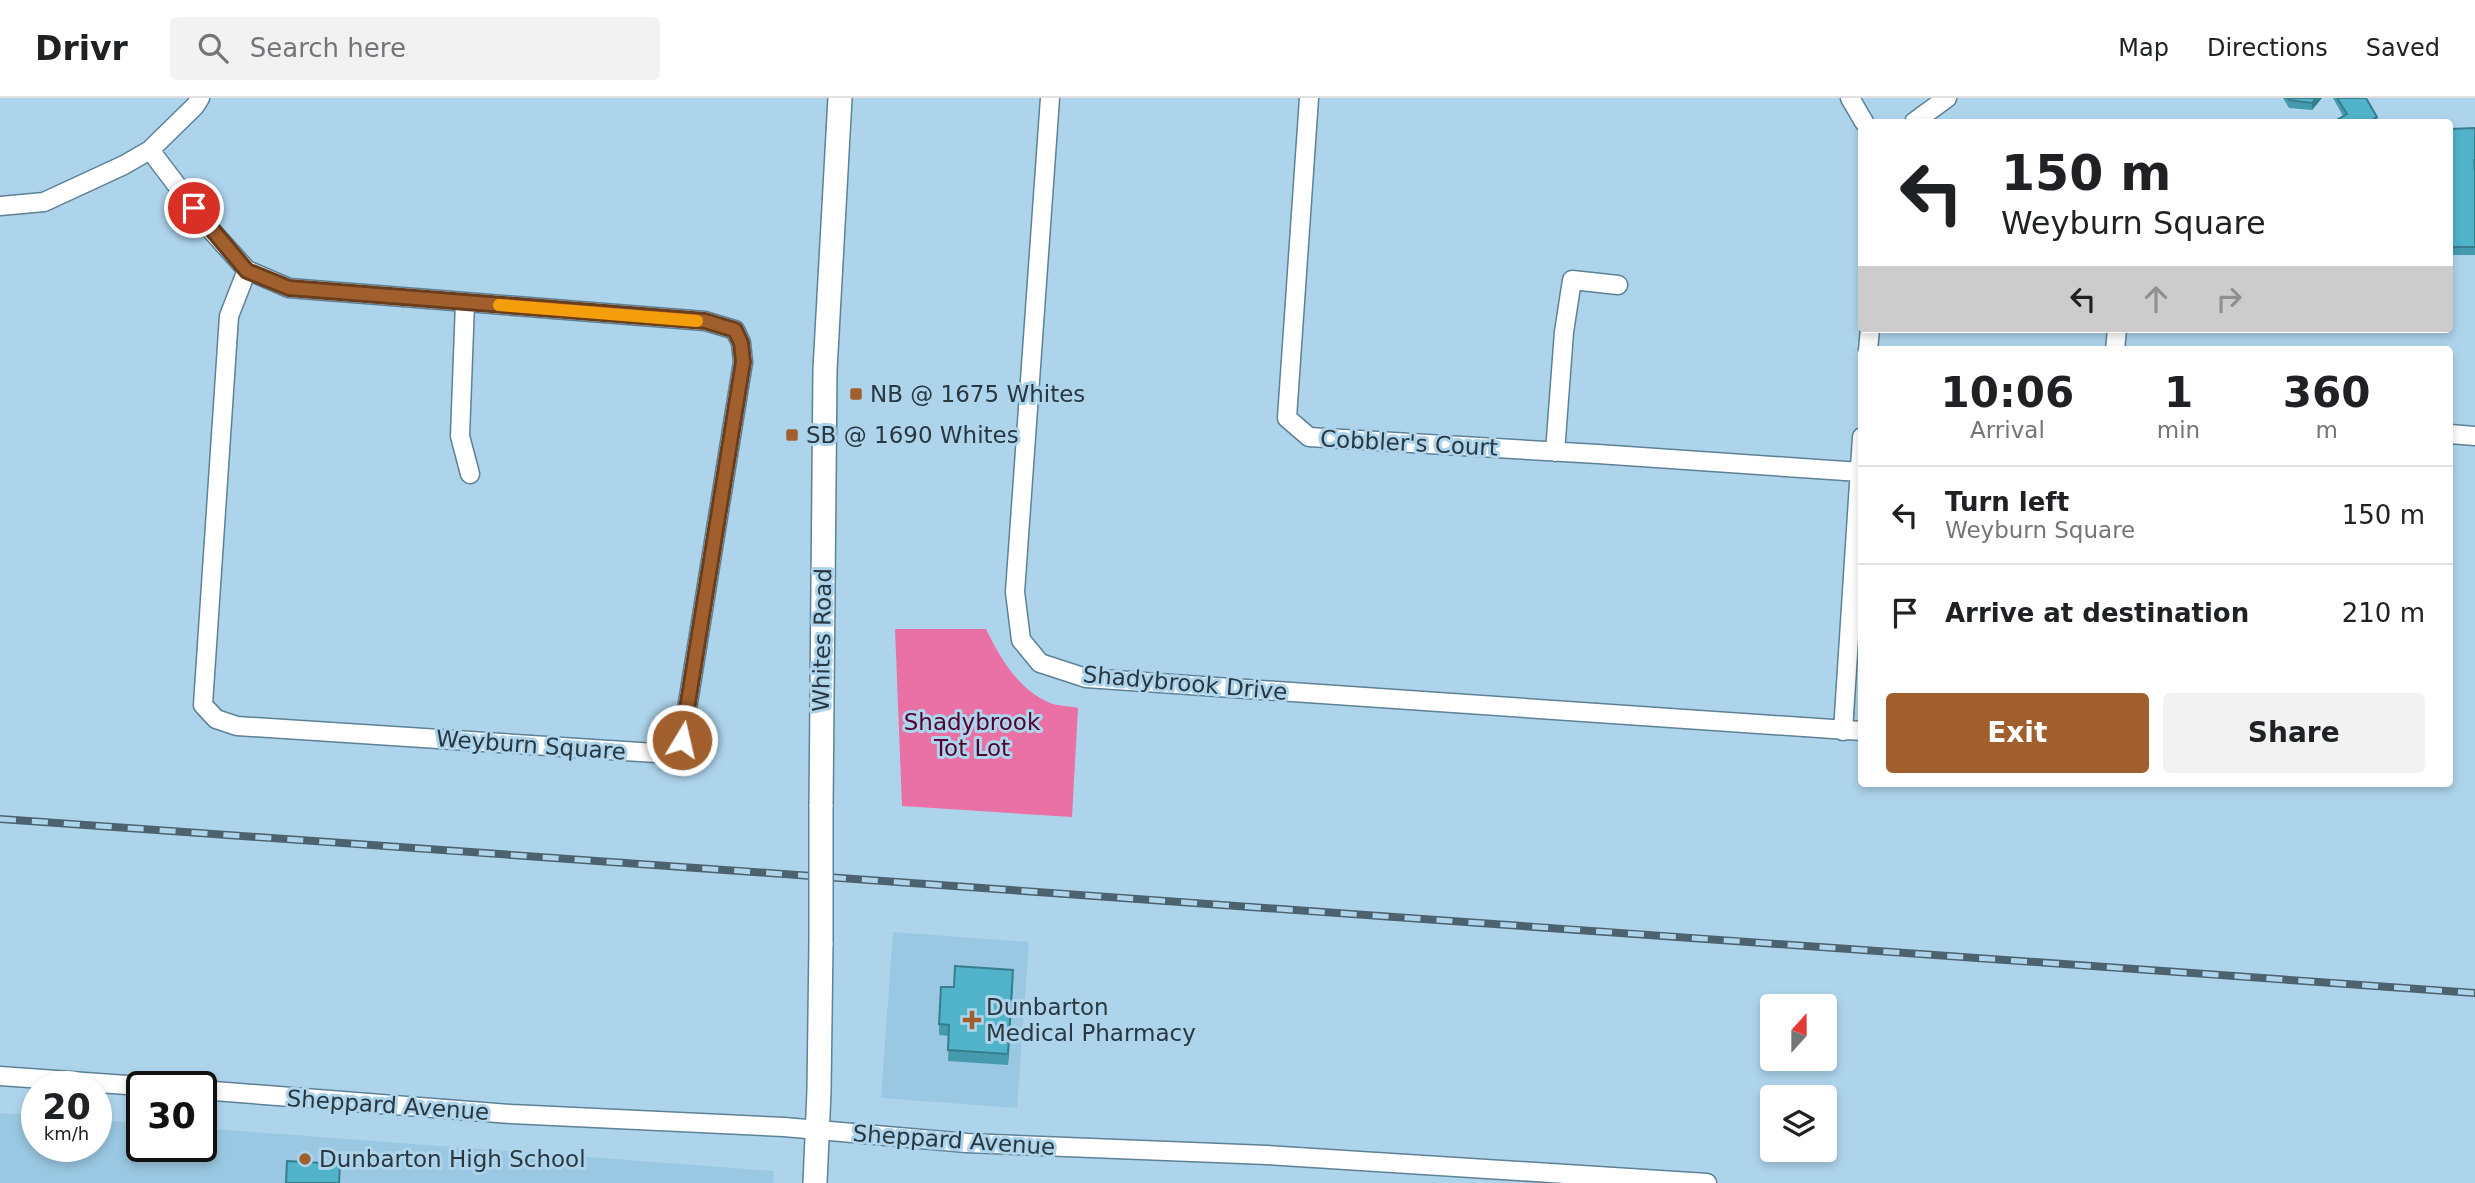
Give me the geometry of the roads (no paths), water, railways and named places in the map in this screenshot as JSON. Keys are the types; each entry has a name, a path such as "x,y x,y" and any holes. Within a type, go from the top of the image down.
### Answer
{"main road":[{"name":"Whites Road","path":"815,1183 821,943 825,370 840,98"}],"street":[{"path":"0,206 44,202 150,150 200,98"},
{"name":"Shadybrook Drive","path":"1050,98 1015,592 1021,640 1040,663 1086,678 1858,731"},
{"name":"Cobbler's Court","path":"1309,98 1287,418 1309,438 1858,472"},
{"path":"1850,98 1862,119"},
{"path":"1918,119 1947,98"},
{"name":"Weyburn Square","path":"150,150 209,229 247,271 289,288 705,321 735,330 741,343 743,362 682,740 671,754 237,726 216,719 203,705 229,316 247,271"},
{"path":"1555,452 1564,332 1572,280 1618,285"},
{"path":"465,303 460,436 470,474"},
{"path":"2453,434 2475,436"},
{"path":"1843,731 1858,502"},
{"path":"0,1076 126,1085"},
{"name":"Sheppard Avenue","path":"217,1091 511,1114 817,1129 967,1143 1267,1155 1707,1183"}],"railway":[{"path":"0,819 2475,993"}],"place":[{"name":"NB @ 1675 Whites","path":"856,394"},
{"name":"SB @ 1690 Whites","path":"792,435"},
{"name":"Dunbarton Medical Pharmacy","path":"972,1020"},
{"name":"Dunbarton High School","path":"305,1159"}],"park label":[{"name":"Shadybrook Tot Lot","path":"972,735"}]}
